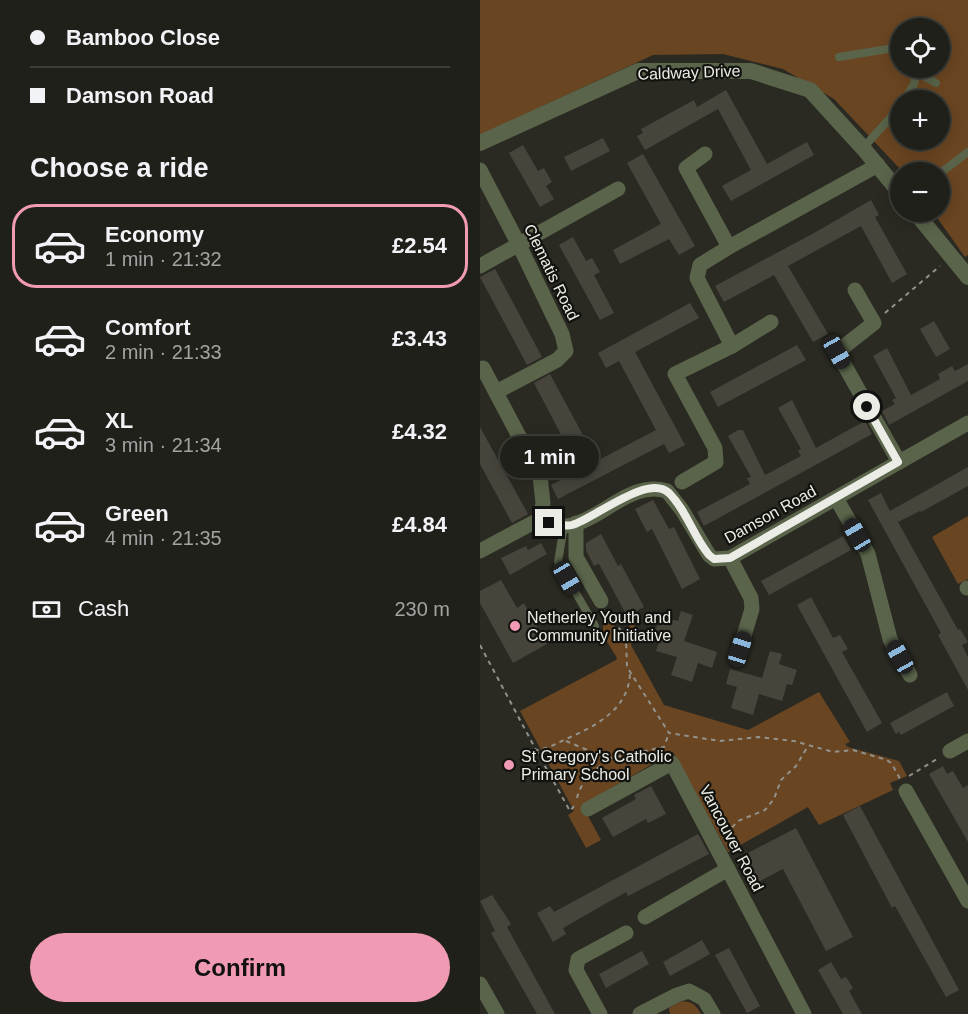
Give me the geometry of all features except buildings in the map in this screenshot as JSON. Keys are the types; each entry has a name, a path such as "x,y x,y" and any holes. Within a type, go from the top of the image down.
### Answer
{"street":[{"name":"Caldway Drive","path":"480,143 638,71 751,70 810,90 890,180"},
{"path":"705,154 686,168 729,247"},
{"path":"732,346 697,278 700,265 878,165"},
{"name":"Clematis Road","path":"480,170 562,334 566,351 557,360 496,393"},
{"path":"480,266 618,189"},
{"path":"923,222 968,277"},
{"path":"855,290 874,323 837,352 898,462"},
{"path":"682,482 716,462 716,455 715,448 675,374 732,346 771,322"},
{"path":"483,368 540,476 543,503 540,519"},
{"name":"Damson Road","path":"570,524 649,488 659,489 667,491 682,510 709,555 714,559 730,558 968,423"},
{"path":"836,498 868,554 890,639 910,675"},
{"path":"480,550 540,519 570,524 576,557 603,603"},
{"path":"730,558 751,598 752,609 740,649"},
{"path":"950,751 968,741"},
{"name":"Vancouver Road","path":"588,809 672,763 804,1014"},
{"path":"906,790 967,896"},
{"path":"645,917 728,869"},
{"path":"600,1014 576,970 578,959 626,933"},
{"path":"480,984 497,1014"},
{"path":"640,1014 689,992 704,999 713,1014"}],"lane":[{"path":"839,57 890,49"},
{"path":"928,78 936,83"},
{"path":"863,148 890,117"},
{"path":"950,166 968,152"},
{"path":"570,524 558,562 595,626"}],"path":[{"path":"874,323 951,256"},
{"path":"603,603 627,640 627,667 669,733 720,741 759,737 794,741 833,752 853,750 880,757 892,764 901,781 950,751"},
{"path":"480,645 570,811 576,804 578,792 590,774 611,758 664,747 669,733"},
{"path":"536,750 564,740 602,721 614,711 627,691 630,672"},
{"path":"564,740 611,758"},
{"path":"718,850 730,827 738,821 765,810 774,799 781,780 796,766 808,746"}],"shaded area":[{"path":"480,0 968,0 968,255 965,257 940,222 950,222 950,162 894,162 834,99 783,69 723,54 653,55 480,135"},
{"path":"968,516 968,579 958,584 932,537"},
{"path":"611,620 620,635 636,620 631,645 664,705 748,730 819,692 850,742 845,744 848,747 899,761 907,776 890,783 893,790 819,825 808,807 728,852 673,752 582,805 601,840 586,848 568,815 574,811 520,711 616,660 617,658 603,635 603,625"},
{"path":"680,1002 693,1004 701,1014 670,1014 669,1008"}],"place":[{"name":"Netherley Youth and Community Initiative","path":"515,626"},
{"name":"St Gregory's Catholic Primary School","path":"509,765"}],"route":[{"path":"549,523 571,526 625,498 649,488 659,489 667,491 682,510 709,555 714,559 730,558 898,462 867,407"}]}
